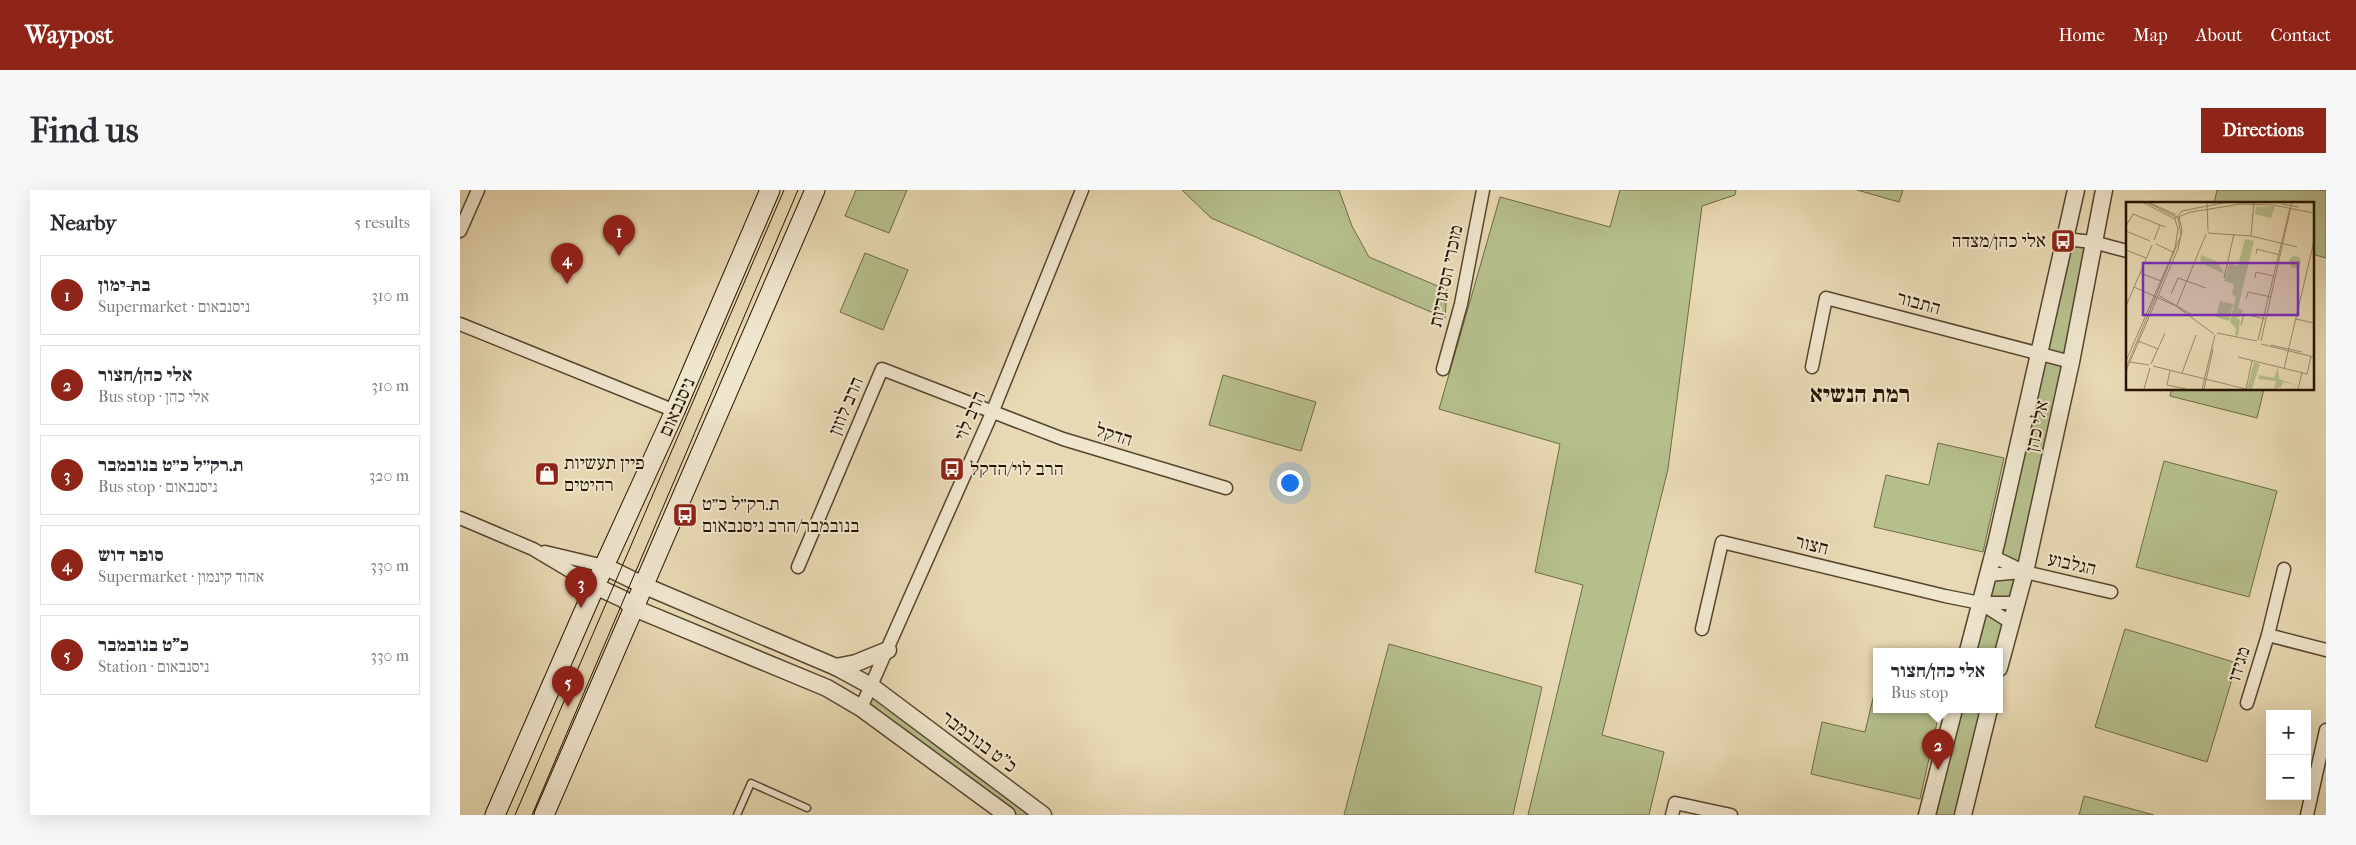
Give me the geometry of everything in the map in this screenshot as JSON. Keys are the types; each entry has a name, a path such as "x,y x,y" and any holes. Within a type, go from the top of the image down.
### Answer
{"main road":[{"name":"ניסנבאום","path":"495,815 595,586 675,411 770,190"},
{"path":"544,815 645,586 814,190"}],"street":[{"path":"460,231 478,190"},
{"name":"הרב לוי","path":"861,708 992,413 1082,190"},
{"name":"מוכרי הסיגריות","path":"1443,369 1460,304 1483,190"},
{"name":"אלי כהן","path":"1969,648 1988,575 2040,354 2076,190"},
{"name":"אלי כהן","path":"2003,651 2025,572 2071,362 2104,190"},
{"path":"2065,239 2093,242 2126,250"},
{"name":"התבור","path":"1812,367 1826,298 2071,362"},
{"path":"460,324 675,411"},
{"name":"הרב לוזון","path":"798,567 882,369 992,413"},
{"name":"הדקל","path":"992,413 1063,439 1226,488"},
{"name":"כ\"ט בנובמבר","path":"460,518 533,549 595,586 624,599 634,608 827,688 861,708 1007,815"},
{"name":"חצור","path":"1702,629 1722,542 1980,604 2017,604"},
{"name":"כ\"ט בנובמבר","path":"533,549 604,566 645,586 836,667 871,686 1044,815"},
{"name":"הגלבוע","path":"1992,556 2025,572 2110,592"},
{"name":"מגידו","path":"2247,703 2268,635 2284,569"},
{"name":"הגלבוע","path":"1988,575 2025,572"},
{"name":"חצור","path":"1980,604 2010,622"},
{"name":"מגידו","path":"2268,635 2326,650"},
{"path":"836,667 856,663 888,650"},
{"path":"1927,815 1953,713"},
{"path":"1963,815 1988,713"},
{"path":"2307,815 2326,730"},
{"path":"1672,815 1675,803 1732,815"}],"lane":[{"path":"737,815 751,783 807,808"}],"green space":[{"path":"856,190 907,190 889,233 845,216"},
{"path":"1182,190 1339,190 1352,226 1369,257 1447,290 1445,318 1211,218"},
{"path":"1620,190 1736,190 1735,195 1702,206 1668,469 1602,735 1664,752 1649,815 1528,815 1583,585 1535,572 1560,444 1439,409 1500,197 1610,227"},
{"path":"1857,190 1903,190 1899,202"},
{"path":"2217,190 2326,190 2326,258 2314,255 2314,202 2214,202"},
{"path":"2065,239 2093,242 2000,648 1969,648"},
{"path":"865,253 908,270 883,330 840,312"},
{"path":"1223,375 1316,402 1301,451 1209,425"},
{"path":"2172,390 2264,390 2257,418 2170,396"},
{"path":"1938,443 2004,458 1983,552 1874,527 1886,475 1929,485"},
{"path":"2164,461 2277,491 2249,597 2136,567"},
{"path":"2125,629 2237,663 2207,762 2095,727"},
{"path":"1389,644 1542,687 1513,815 1344,815"},
{"path":"871,686 1043,815 1007,815 861,708"},
{"path":"1873,698 1873,713 1939,713 1920,799 1811,774 1822,722 1865,732"},
{"path":"1953,713 1988,713 1963,815 1927,815"},
{"path":"2084,796 2154,815 2079,815"}],"tram line":[{"path":"515,815 784,190"},
{"path":"532,815 798,190"}],"place":[{"name":"אלי כהן/מצדה","path":"2063,241"},
{"name":"בת-ימון","path":"619,256"},
{"name":"סופר דוש","path":"567,284"},
{"name":"הרב לוי/הדקל","path":"952,469"},
{"name":"פיין תעשיות רהיטים","path":"547,474"},
{"name":"ת.רק״ל כ״ט בנובמבר/הרב ניסנבאום","path":"685,515"},
{"name":"ת.רק״ל כ״ט בנובמבר","path":"581,608"},
{"name":"כ\"ט בנובמבר","path":"568,707"},
{"name":"אלי כהן/חצור","path":"1938,770"}],"district":[{"name":"רמת הנשיא","path":"1860,394"}]}
